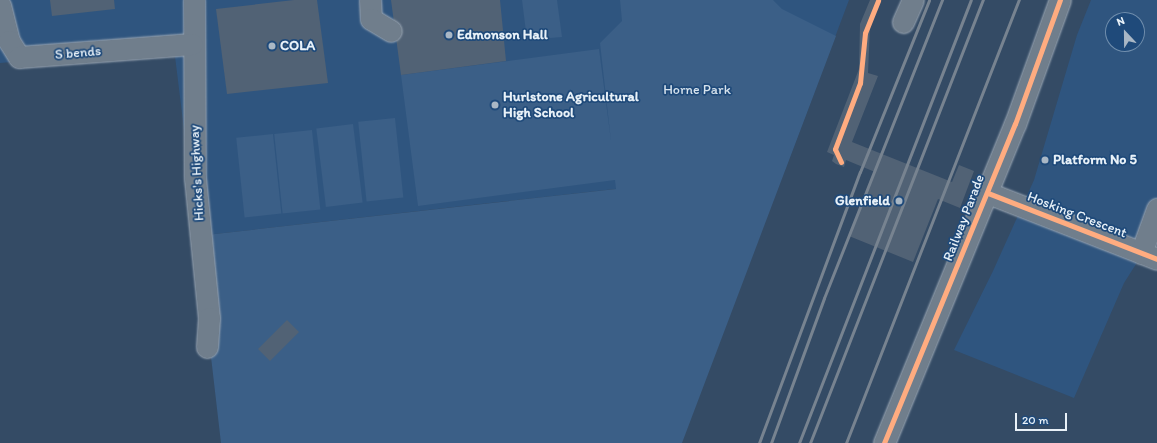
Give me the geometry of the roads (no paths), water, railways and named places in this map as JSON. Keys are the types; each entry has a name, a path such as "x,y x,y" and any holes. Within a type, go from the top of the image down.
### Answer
{"street":[{"name":"Hicks's Highway","path":"194,0 192,44 195,178 209,318 207,347"},
{"path":"370,0 371,19 391,31"},
{"path":"903,22 913,0"},
{"name":"Railway Parade","path":"884,443 988,193 1060,0"},
{"name":"S bends","path":"0,5 9,41 19,57 192,44"},
{"name":"Hosking Crescent","path":"988,193 1149,256"},
{"path":"1149,256 1157,209"}],"railway":[{"path":"759,443 860,172 929,0"},
{"path":"771,443 824,298 942,0"},
{"path":"799,443 971,0"},
{"path":"810,443 983,0"},
{"path":"846,443 1019,0"}],"place":[{"name":"Edmonson Hall","path":"449,35"},
{"name":"COLA","path":"272,46"},
{"name":"Hurlstone Agricultural High School","path":"495,105"},
{"name":"Platform No 5","path":"1045,160"},
{"name":"Glenfield","path":"899,201"}],"park label":[{"name":"Horne Park","path":"697,90"}]}
